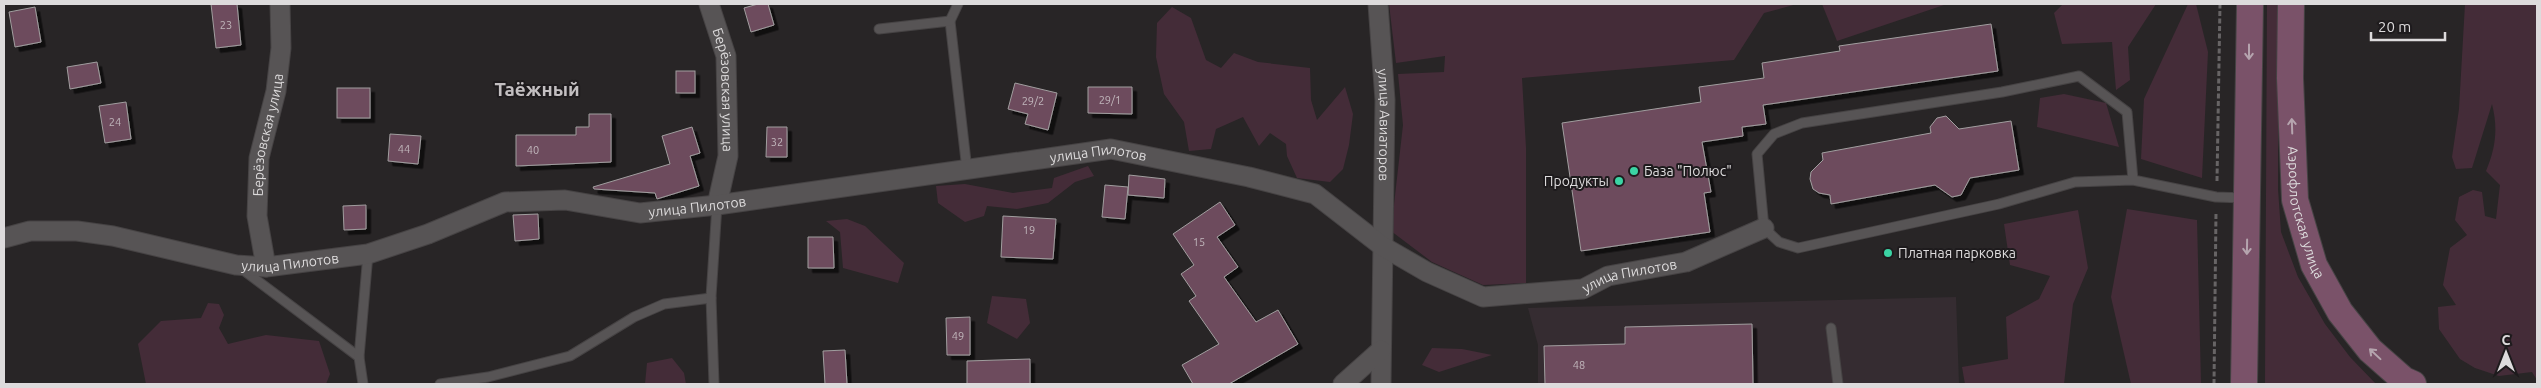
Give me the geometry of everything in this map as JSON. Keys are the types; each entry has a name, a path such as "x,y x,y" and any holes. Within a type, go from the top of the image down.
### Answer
{"main road":[{"path":"2244,384 2250,4"},
{"name":"Аэрофлотская улица","path":"2291,4 2290,78 2295,200 2314,265 2340,312 2370,350 2404,380 2413,384"}],"street":[{"name":"Берёзовская улица","path":"266,267 257,216 259,158 276,91 281,48 280,4"},
{"name":"Берёзовская улица","path":"709,4 726,56 728,156 718,205"},
{"name":"улица Авиаторов","path":"1378,4 1384,100 1382,246"},
{"name":"улица Пилотов","path":"4,238 30,231 77,231 112,236 236,265 266,267 368,254 428,234 506,202 565,200 640,213 718,205 1111,149 1249,177 1314,194 1382,246 1430,273 1483,297 1583,289 1608,276 1686,262 1764,228"},
{"path":"1381,384 1382,246"},
{"path":"1343,384 1381,350"}],"lane":[{"path":"958,4 950,21 967,170"},
{"path":"879,29 950,21"},
{"path":"2133,180 2127,112 2079,76 2002,92 1802,123 1774,134 1757,154 1764,228 1779,242 1798,248 1999,204 2075,182 2133,180 2216,197 2247,198"},
{"path":"714,384 711,298 718,205"},
{"path":"363,384 359,357 368,254"},
{"path":"236,265 359,357"},
{"path":"440,384 488,377 570,356 634,317 664,304 711,298"},
{"path":"1831,328 1838,384"}],"shaded area":[{"path":"1389,4 1797,4 1764,13 1734,60 1522,78 1526,148 1526,283 1483,285 1432,262 1391,231 1403,125 1398,74 1444,72 1445,56 1396,63"},
{"path":"1822,4 1947,4 1837,41"},
{"path":"2063,4 2156,4 2128,47 2130,80 2116,90 2112,42 2062,44 2054,13"},
{"path":"2188,4 2196,4 2208,52 2202,178 2141,159 2144,99"},
{"path":"2267,4 2278,4 2278,189 2281,232 2298,277 2325,324 2350,357 2376,384 2265,384"},
{"path":"2465,4 2537,4 2537,380 2532,372 2499,376 2475,368 2460,359 2439,329 2438,307 2456,305 2443,285 2450,248 2467,235 2455,220 2459,197 2473,190 2482,192 2485,216 2496,219 2500,185 2486,171 2495,138 2492,104 2472,168 2456,169 2452,157 2459,109"},
{"path":"1172,7 1191,18 1206,60 1221,68 1234,53 1258,62 1310,68 1311,100 1317,120 1345,87 1353,114 1349,145 1343,169 1330,182 1297,178 1287,156 1286,144 1270,133 1259,146 1243,117 1216,129 1211,149 1189,151 1184,122 1164,94 1156,57 1157,23"},
{"path":"2064,94 2106,103 2119,147 2037,127 2040,98"},
{"path":"1088,166 1094,176 1075,182 1048,203 1017,209 987,206 984,216 965,222 938,203 936,186 965,184 1013,193 1052,188 1054,178"},
{"path":"2127,209 2197,220 2201,384 2131,384 2111,297"},
{"path":"2078,210 2088,268 2073,304 2064,384 1965,384 1962,367 2008,359 2006,317 2039,299 2050,276 2010,265 2004,224"},
{"path":"847,219 865,226 904,263 898,283 843,268 840,232 826,221"},
{"path":"992,296 1026,299 1030,323 1017,339 987,323"},
{"path":"1956,297 1959,384 1538,384 1538,345 1528,308"},
{"path":"208,303 219,304 224,315 219,328 228,344 266,335 319,341 330,374 326,384 146,384 138,344 161,321 201,318"},
{"path":"1432,348 1462,349 1492,355 1439,372 1422,365"},
{"path":"672,358 684,373 686,384 645,384 647,363"}],"building":[{"path":"211,4 237,4 241,45 216,48"},
{"path":"758,4 768,4 774,25 751,32 744,8"},
{"path":"35,7 41,42 15,47 9,12"},
{"path":"1991,24 1998,71 1763,105 1766,124 1742,127 1743,136 1702,142 1711,192 1704,193 1710,232 1581,251 1562,123 1701,102 1699,87 1764,78 1762,63 1840,51 1839,46"},
{"path":"97,62 101,83 70,89 67,67"},
{"path":"676,71 695,71 695,93 676,93"},
{"path":"1015,83 1057,93 1048,130 1025,124 1028,114 1008,109"},
{"path":"1088,87 1132,87 1132,114 1088,113"},
{"path":"337,88 370,88 370,118 337,118"},
{"path":"126,102 131,139 105,143 99,106"},
{"path":"589,114 611,114 611,162 516,166 516,135 576,135 576,127 589,127"},
{"path":"1946,116 1959,129 2011,121 2019,170 1970,178 1961,195 1952,197 1935,185 1831,204 1830,195 1819,193 1813,189 1810,179 1811,172 1823,160 1822,153 1931,133 1930,127 1937,118"},
{"path":"692,127 700,153 690,156 699,186 657,199 655,193 594,189 593,187 670,164 662,136"},
{"path":"767,127 787,127 787,157 766,157"},
{"path":"390,134 421,136 418,164 388,161"},
{"path":"1129,175 1165,179 1164,198 1128,195"},
{"path":"1105,185 1128,187 1125,219 1102,217"},
{"path":"1220,202 1235,225 1217,237 1238,267 1224,277 1256,322 1278,310 1298,344 1229,384 1193,384 1182,365 1219,344 1189,301 1196,296 1181,274 1194,265 1173,234"},
{"path":"366,205 366,229 344,230 343,206"},
{"path":"538,214 539,239 515,241 513,215"},
{"path":"1003,216 1056,219 1053,259 1001,257"},
{"path":"808,237 833,237 834,268 808,268"},
{"path":"970,317 970,355 947,355 946,318"},
{"path":"1752,324 1753,384 1545,384 1544,346 1625,344 1625,327"},
{"path":"845,350 847,384 825,384 823,351"},
{"path":"1030,359 1030,384 967,384 967,361"}],"place":[{"name":"База \"Полюс\"","path":"1634,171"},
{"name":"Продукты","path":"1619,181"},
{"name":"Платная парковка","path":"1888,253"}],"district":[{"name":"Таёжный","path":"537,89"}]}
